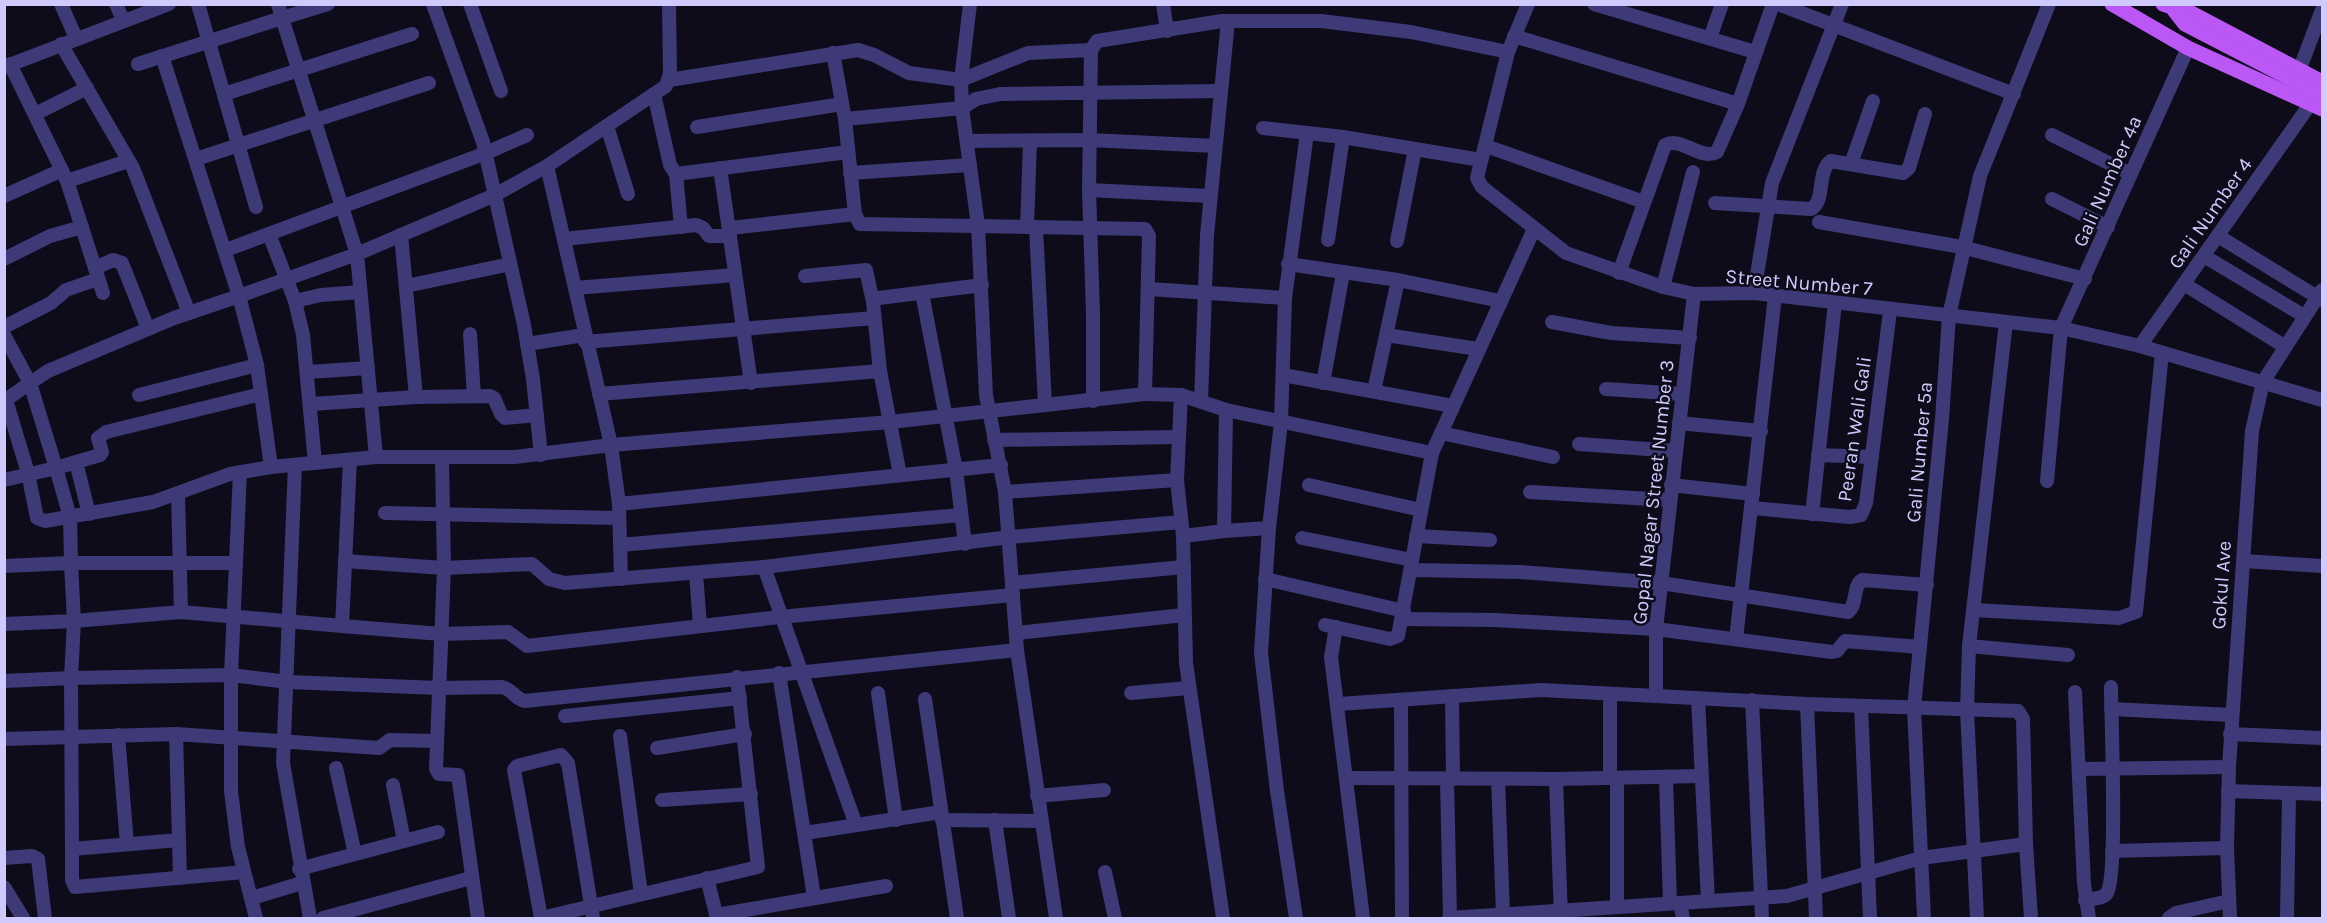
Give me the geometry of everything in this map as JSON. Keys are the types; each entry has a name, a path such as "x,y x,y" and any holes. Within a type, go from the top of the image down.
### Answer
{"main road":[{"path":"2112,4 2188,48 2318,103"},
{"path":"2194,4 2322,72"},
{"path":"2169,7 2185,24 2318,103"},
{"path":"2169,7 2191,13 2322,82"}],"street":[{"path":"61,4 76,39"},
{"path":"116,4 123,20"},
{"path":"103,293 65,175 35,114 7,66 169,4"},
{"path":"198,4 256,207"},
{"path":"138,64 209,41 280,11 328,4"},
{"path":"433,4 486,153 527,344 541,455"},
{"path":"470,4 501,91"},
{"path":"669,4 669,80"},
{"path":"970,4 961,80 962,108 978,225 989,411 1005,492 1017,650 1056,918"},
{"path":"1163,4 1167,31"},
{"name":"Street Number 7","path":"1528,4 1508,52 1486,146 1477,173 1479,183 1566,253 1619,273 1694,294 1754,294 1890,311 2061,328 2140,346 2322,400"},
{"path":"1594,4 1755,52"},
{"path":"1710,38 1722,4"},
{"path":"1619,273 1665,145 1671,142 1714,154 1719,149 1738,104 1773,4"},
{"path":"1778,4 2014,94"},
{"path":"1754,294 1774,176 1842,4"},
{"name":"Gali Number 5a","path":"1924,918 1914,708 1927,585 1949,316 1962,247 1980,176 2049,4"},
{"path":"2302,63 2322,10"},
{"path":"280,11 357,254 376,457"},
{"path":"1200,401 1210,196 1228,21"},
{"path":"1093,401 1089,190 1091,50 1097,41 1102,38 1228,21 1349,23 1411,32 1508,52"},
{"path":"224,94 412,34"},
{"path":"1514,36 1738,104"},
{"path":"61,44 128,161 189,313"},
{"name":"Gali Number 4a","path":"2061,328 2188,48"},
{"path":"1091,50 1028,52 961,80 909,74 866,51 833,53 669,80 654,94 547,166 495,195 357,254 285,277 148,329 48,371 5,400 28,473 37,518 45,521 153,502 240,472 271,467 376,457 541,455 611,445 890,422 1145,394 1181,395 1226,410 1432,453"},
{"path":"833,53 845,119 857,221 865,225 1145,229 1149,236 1145,394"},
{"path":"162,56 239,296 257,366 271,467"},
{"path":"196,159 429,83"},
{"path":"35,114 87,88"},
{"path":"845,119 962,108 976,99 1000,94 1221,91"},
{"path":"654,94 670,165 676,174 681,227"},
{"path":"1851,164 1873,101"},
{"name":"Gali Number 4","path":"2140,346 2218,236 2318,103"},
{"path":"697,127 842,104"},
{"path":"1715,203 1767,208 1814,208 1828,162 1903,173 1909,168 1925,114"},
{"path":"607,126 628,194"},
{"path":"1263,128 1343,137 1481,160"},
{"path":"1296,918 1262,675 1265,579 1281,422 1285,298 1307,133"},
{"path":"226,250 486,153 527,135"},
{"path":"2052,135 2132,174"},
{"path":"1328,240 1343,137"},
{"path":"967,141 1090,140 1215,146"},
{"path":"1030,141 1031,227 1045,405"},
{"path":"1486,146 1644,202"},
{"path":"1397,241 1415,149"},
{"path":"676,174 848,152"},
{"path":"4,196 65,175 128,161"},
{"path":"850,173 970,165"},
{"path":"547,166 611,445 618,504 621,579"},
{"path":"720,168 751,382"},
{"path":"1663,287 1693,172"},
{"path":"1089,190 1210,196"},
{"path":"2052,199 2108,227"},
{"path":"564,239 700,226 709,236 855,214"},
{"path":"1819,222 1962,247 2085,279"},
{"path":"5,259 50,236 82,227"},
{"path":"1363,918 1339,704 1331,657 1330,626 1390,639 1398,636 1432,453 1534,229"},
{"path":"269,234 295,301 308,372 315,463"},
{"path":"401,235 416,397"},
{"path":"2218,236 2321,295"},
{"path":"2204,256 2304,316"},
{"path":"4,327 51,303 66,290 96,273 113,260 122,262 148,329"},
{"path":"406,286 510,264"},
{"path":"1288,264 1398,280 1500,301"},
{"path":"805,276 866,270 873,302 880,371 900,475"},
{"path":"1323,383 1343,273"},
{"path":"575,288 735,275"},
{"path":"1374,391 1398,280"},
{"path":"2184,284 2284,346"},
{"path":"873,302 879,298 982,285"},
{"path":"1149,289 1285,298"},
{"path":"295,301 321,295 360,292"},
{"path":"922,293 956,470 965,544"},
{"name":"Gopal Nagar Street Number 3","path":"1656,695 1656,629 1694,294"},
{"name":"Gokul Ave","path":"2230,918 2227,848 2230,734 2250,447 2263,382 2304,316 2321,295"},
{"path":"1736,639 1775,296"},
{"path":"1812,514 1835,303"},
{"name":"Peeran Wali Gali","path":"1671,485 1812,514 1850,517 1861,515 1866,503 1890,311"},
{"path":"527,344 585,338 744,331 874,318"},
{"path":"1552,322 1611,333 1690,338"},
{"path":"1977,918 1976,850 1967,710 1969,646 2006,322"},
{"path":"2047,481 2061,328"},
{"path":"470,334 474,396"},
{"path":"4,335 30,383 70,517 74,621 69,738 72,880 75,887 244,872"},
{"path":"1386,336 1478,350"},
{"path":"1973,610 2119,618 2136,612 2162,353"},
{"path":"139,395 257,366"},
{"path":"308,372 368,368"},
{"path":"599,394 880,371"},
{"path":"1283,375 1453,406"},
{"path":"1606,389 1683,393"},
{"path":"4,480 100,455 102,452 98,438 106,432 261,394"},
{"path":"1181,395 1177,480 1183,536 1188,688 1223,918"},
{"path":"310,404 416,397 474,396 494,398 505,418 537,415"},
{"path":"1224,531 1226,410"},
{"path":"1679,423 1761,431"},
{"path":"1441,433 1553,457"},
{"path":"994,440 1178,437"},
{"path":"1579,444 1675,451"},
{"path":"1818,455 1872,457"},
{"path":"442,458 444,568 436,772 456,773 459,777 478,918"},
{"path":"342,626 350,460"},
{"path":"76,462 89,514"},
{"path":"295,465 288,682 283,741 284,781 310,918"},
{"path":"618,504 1001,465"},
{"path":"240,472 231,675 232,807 244,872 256,918"},
{"path":"1005,492 1177,480"},
{"path":"1309,485 1421,510"},
{"path":"1530,492 1669,500"},
{"path":"178,494 181,612"},
{"path":"385,513 619,518"},
{"path":"620,545 962,515"},
{"path":"345,561 444,568 532,564 549,579 558,582 764,567 1010,537 1181,522"},
{"path":"1183,536 1269,528"},
{"path":"1416,536 1490,540"},
{"path":"1302,538 1412,565 1661,583 1848,612 1853,608 1858,584 1862,580 1927,585"},
{"path":"2243,561 2322,566"},
{"path":"4,566 236,563"},
{"path":"764,567 856,825"},
{"path":"4,624 181,612 441,634 508,632 527,646 1184,567"},
{"path":"696,573 700,626"},
{"path":"1265,579 1403,615 1656,629 1832,652 1837,651 1845,641 1920,647"},
{"path":"1017,633 1185,615"},
{"path":"1969,646 2068,655"},
{"path":"4,681 231,675 288,682 439,688 502,687 511,691 519,700 525,701 737,677 803,673 1017,650"},
{"path":"779,674 814,897"},
{"path":"591,912 567,759 561,755 517,766 513,776 541,918 591,912 641,894 755,869 760,864 737,677"},
{"path":"2085,900 2106,894 2112,850 2111,687"},
{"path":"1131,693 1188,688"},
{"path":"1339,704 1541,690 1806,704 2012,710 2022,715 2031,918"},
{"path":"2075,692 2085,900 2089,918"},
{"path":"878,693 896,819"},
{"path":"1610,694 1617,907"},
{"path":"1452,696 1449,918 1503,914 1560,915 1617,907 1761,899 1815,890 1868,871 1921,858 2026,844"},
{"path":"565,716 740,698"},
{"path":"1698,698 1708,901"},
{"path":"926,699 957,918"},
{"path":"1401,700 1402,918"},
{"path":"1752,700 1762,918"},
{"path":"1806,704 1816,918"},
{"path":"1861,706 1870,918"},
{"path":"2111,709 2231,715"},
{"path":"4,738 177,734 379,748 390,740 437,741"},
{"path":"177,734 180,878"},
{"path":"657,748 745,734"},
{"path":"2230,734 2322,738"},
{"path":"118,735 127,844"},
{"path":"620,736 641,894"},
{"path":"2080,769 2229,767"},
{"path":"336,768 355,854"},
{"path":"1347,778 1556,779 1701,776"},
{"path":"1666,778 1675,903 1683,918"},
{"path":"1498,779 1503,914"},
{"path":"1556,779 1560,915"},
{"path":"393,785 404,841"},
{"path":"1037,796 1104,790"},
{"path":"2228,791 2322,794"},
{"path":"663,800 751,794"},
{"path":"2287,918 2289,794"},
{"path":"805,833 896,819 941,816 1041,821"},
{"path":"995,820 1009,918"},
{"path":"300,869 438,832"},
{"path":"72,849 179,840"},
{"path":"2112,850 2227,848"},
{"path":"4,858 32,856 38,859 45,918"},
{"path":"1105,872 1115,918"},
{"path":"323,918 471,878"},
{"path":"707,878 716,917 814,897 886,886"},
{"path":"252,898 302,883"},
{"path":"4,887 23,918"},
{"path":"2169,918 2176,913 2229,901"}]}
